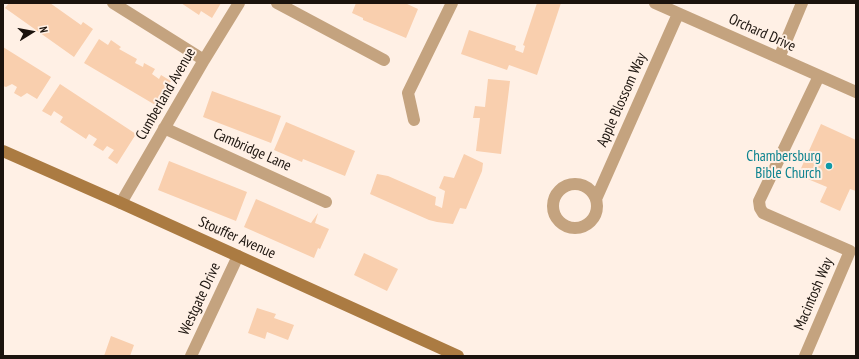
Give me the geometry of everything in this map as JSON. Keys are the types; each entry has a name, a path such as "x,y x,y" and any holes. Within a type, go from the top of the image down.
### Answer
{"street":[{"path":"113,3 204,60"},
{"name":"Cumberland Avenue","path":"121,203 204,60 240,3"},
{"path":"277,3 384,60"},
{"path":"414,120 408,93 452,3"},
{"name":"Orchard Drive","path":"655,3 672,9 819,76 855,90"},
{"path":"779,58 802,3"},
{"name":"Apple Blossom Way","path":"596,199 672,9"},
{"name":"Macintosh Way","path":"805,356 850,251 763,213 760,208 759,201 819,76"},
{"name":"Cambridge Lane","path":"164,128 326,202"},
{"name":"Stouffer Avenue","path":"3,151 458,356"},
{"name":"Westgate Drive","path":"191,356 238,256"}],"building":[{"path":"9,3 50,3 81,25 83,22 93,29 74,57 5,8"},
{"path":"181,3 221,3 212,18 201,11 199,15"},
{"path":"356,3 405,3 418,9 406,38 363,20 363,18 352,13"},
{"path":"537,3 561,3 537,75 509,65 507,70 461,54 469,30 516,46 515,50 523,53 525,46 523,45"},
{"path":"99,39 108,45 111,40 121,47 119,49 137,59 135,63 143,67 144,63 155,69 152,74 159,79 161,75 171,81 157,106 84,63"},
{"path":"3,47 51,77 37,99 27,93 21,97 14,93 17,87 12,84 6,87 3,86"},
{"path":"488,79 510,81 501,154 476,151 480,118 473,118 475,106 485,107"},
{"path":"60,84 136,134 117,164 108,158 114,150 107,146 103,151 93,145 97,139 89,134 86,139 60,122 63,117 54,111 51,116 42,111"},
{"path":"212,91 281,116 271,143 203,117"},
{"path":"286,122 355,151 345,176 303,159 302,162 274,150"},
{"name":"Chambersburg Bible Church","path":"821,124 856,140 856,191 850,189 840,211 820,202 827,187 798,175"},
{"path":"464,154 483,163 482,171 466,209 460,208 453,224 429,220 370,194 377,174 388,176 436,197 435,205 442,208 445,191 439,188 444,176 454,178"},
{"path":"169,161 247,192 236,221 158,190"},
{"path":"256,199 311,223 318,213 315,223 329,229 314,258 244,227"},
{"path":"364,253 398,269 387,291 354,275"},
{"path":"257,308 276,314 274,318 294,325 288,340 267,332 265,339 248,333"},
{"path":"111,336 134,345 130,356 104,356"}],"place":[{"name":"Chambersburg Bible Church","path":"829,166"}]}
